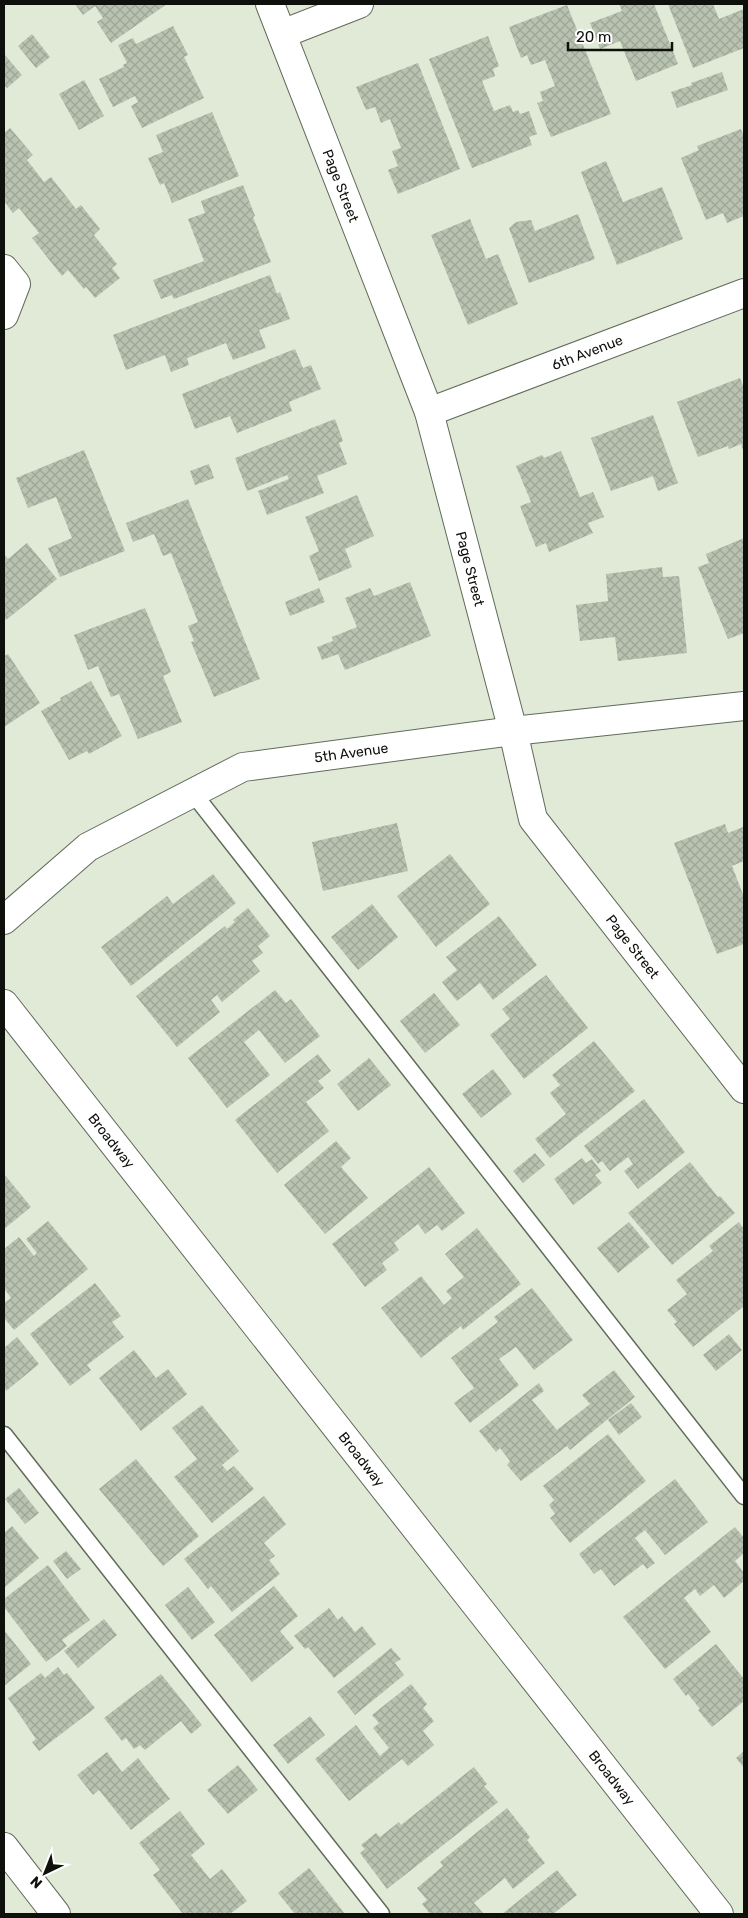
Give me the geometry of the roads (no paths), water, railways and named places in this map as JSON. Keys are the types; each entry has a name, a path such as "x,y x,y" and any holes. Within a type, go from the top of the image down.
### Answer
{"street":[{"name":"Page Street","path":"270,4 429,412 513,731 533,819 744,1090"},
{"path":"282,34 359,4"},
{"path":"4,269 16,284 4,315"},
{"name":"6th Avenue","path":"429,412 744,293"},
{"name":"5th Avenue","path":"4,920 88,847 243,768 513,731 744,706"},
{"name":"Broadway","path":"4,1004 719,1914"},
{"path":"4,1847 56,1914"}],"lane":[{"path":"193,793 744,1496"},
{"path":"4,1435 381,1914"}]}
